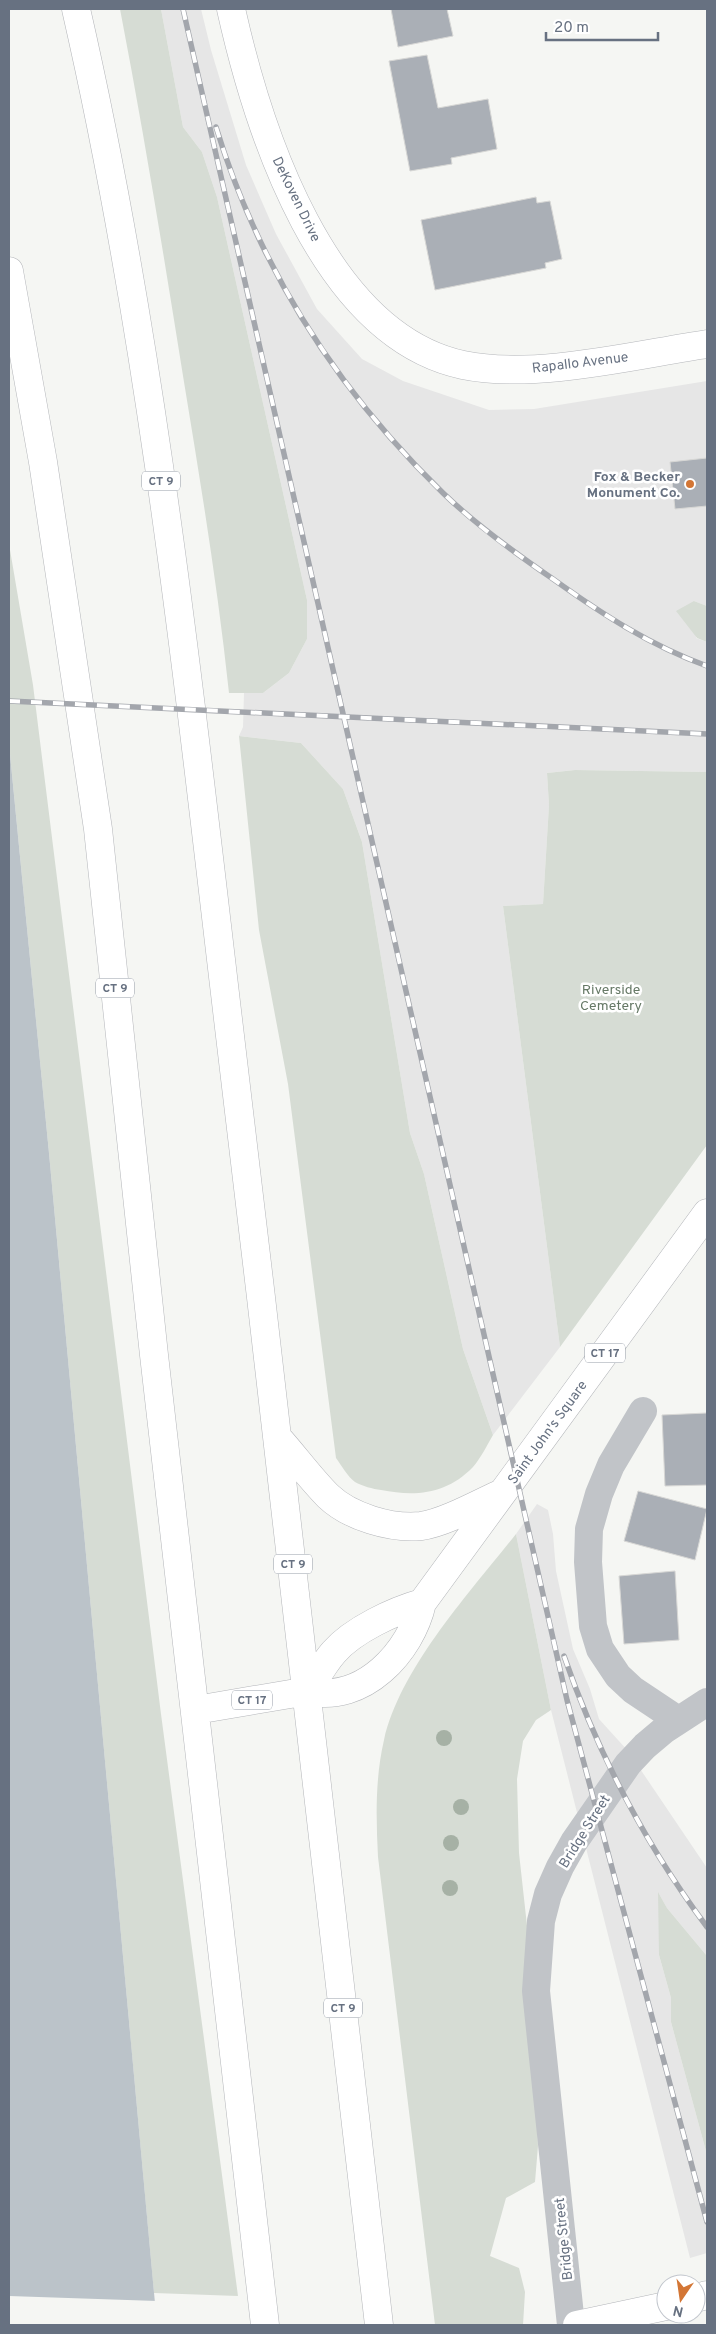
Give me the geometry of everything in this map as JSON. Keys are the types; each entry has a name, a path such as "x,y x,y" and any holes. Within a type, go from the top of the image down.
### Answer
{"main road":[{"name":"CT 9","path":"76,9 97,97 124,241 159,464 180,615 308,1691 379,2325"},
{"name":"DeKoven Drive","path":"231,9 243,63 264,127 286,184 314,237 346,287 386,326 425,351"},
{"name":"CT 9","path":"9,271 44,462 98,828 153,1345 265,2325"},
{"name":"Rapallo Avenue","path":"425,351 463,365 501,369 546,368 707,344"},
{"name":"Saint John's Square","path":"196,1710 308,1691 317,1693 337,1691 360,1684 380,1671 408,1640 417,1622 422,1603 707,1213"},
{"path":"278,1438 329,1497 344,1507 376,1521 402,1526 421,1526 502,1493"},
{"path":"308,1691 331,1655 344,1642 399,1610 422,1603"},
{"path":"577,2325 656,2308"}],"street":[{"path":"643,1411 611,1465 599,1494 590,1530 588,1562 594,1626 600,1649 618,1676 633,1690 678,1720"},
{"name":"Bridge Street","path":"570,2325 536,1991 541,1921 548,1894 574,1842 628,1764 645,1746 678,1720 707,1702"}],"shaded area":[{"path":"161,9 201,9 211,50 246,165 276,234 317,309 362,359 403,381 489,410 534,409 707,381 707,606 694,601 696,638 707,642 707,772 575,770 547,773 549,805 543,904 503,906 560,1347 493,1435 463,1349 424,1174 410,1133 362,842 343,789 301,743 239,736 243,727 244,693 263,693 289,673 307,639 307,600 217,197 202,152 183,127"},
{"path":"9,744 49,1153 157,2325 9,2325"},
{"path":"537,1504 548,1510 553,1534 556,1571 573,1649 590,1689 599,1719 628,1751 707,1868 707,1956 667,1908 659,1894 659,1955 671,1998 671,2022 707,2155 707,2253 690,2258 551,1710 516,1534"}],"green space":[{"path":"120,9 161,9 183,127 202,152 217,197 307,600 307,639 289,673 263,693 229,693 197,459 154,195"},
{"path":"9,544 33,685 161,1714 238,2296 154,2293 49,1153 9,744"},
{"path":"694,601 707,606 707,642 697,638 676,611"},
{"path":"239,736 301,743 343,789 362,842 410,1133 424,1174 463,1349 493,1435 473,1467 453,1483 442,1488 419,1493 378,1490 352,1480 336,1458 288,1084 259,930"},
{"name":"Riverside Cemetery","path":"575,770 707,772 707,1145 560,1347 503,906 543,904 549,805 547,773"},
{"path":"516,1534 551,1710 536,1720 523,1741 517,1779 519,1853 531,1962 538,2146 535,2182 506,2198 490,2256 519,2268 525,2292 523,2325 435,2325 378,1857 379,1769 384,1740 392,1713 405,1685 439,1631"},
{"path":"658,1892 667,1908 707,1956 707,2155 671,2022 671,1998 659,1955"}],"pier":[{"path":"9,2296 157,2301 160,2325 9,2325"}],"building":[{"path":"391,9 447,9 453,36 398,47"},
{"path":"427,55 438,108 488,99 497,149 451,158 452,164 410,171 389,61"},
{"path":"536,197 537,203 550,201 562,259 545,263 546,268 435,290 421,220"},
{"name":"Fox & Becker Monument Co.","path":"707,458 707,506 675,509 670,462"},
{"path":"707,1413 707,1485 665,1486 662,1415"},
{"path":"638,1491 707,1509 695,1560 624,1541"},
{"path":"675,1571 679,1640 624,1644 619,1576"}],"railway":[{"path":"183,9 567,1700 707,2222"},
{"path":"216,127 234,179 255,229 279,278 306,325 336,370 369,413 405,454 443,493 469,516 496,538 590,605 666,649 707,666"},
{"path":"9,701 707,734"},
{"path":"564,1656 592,1728 625,1797 663,1863 707,1927"}],"place":[{"name":"Fox & Becker Monument Co.","path":"690,484"}]}
